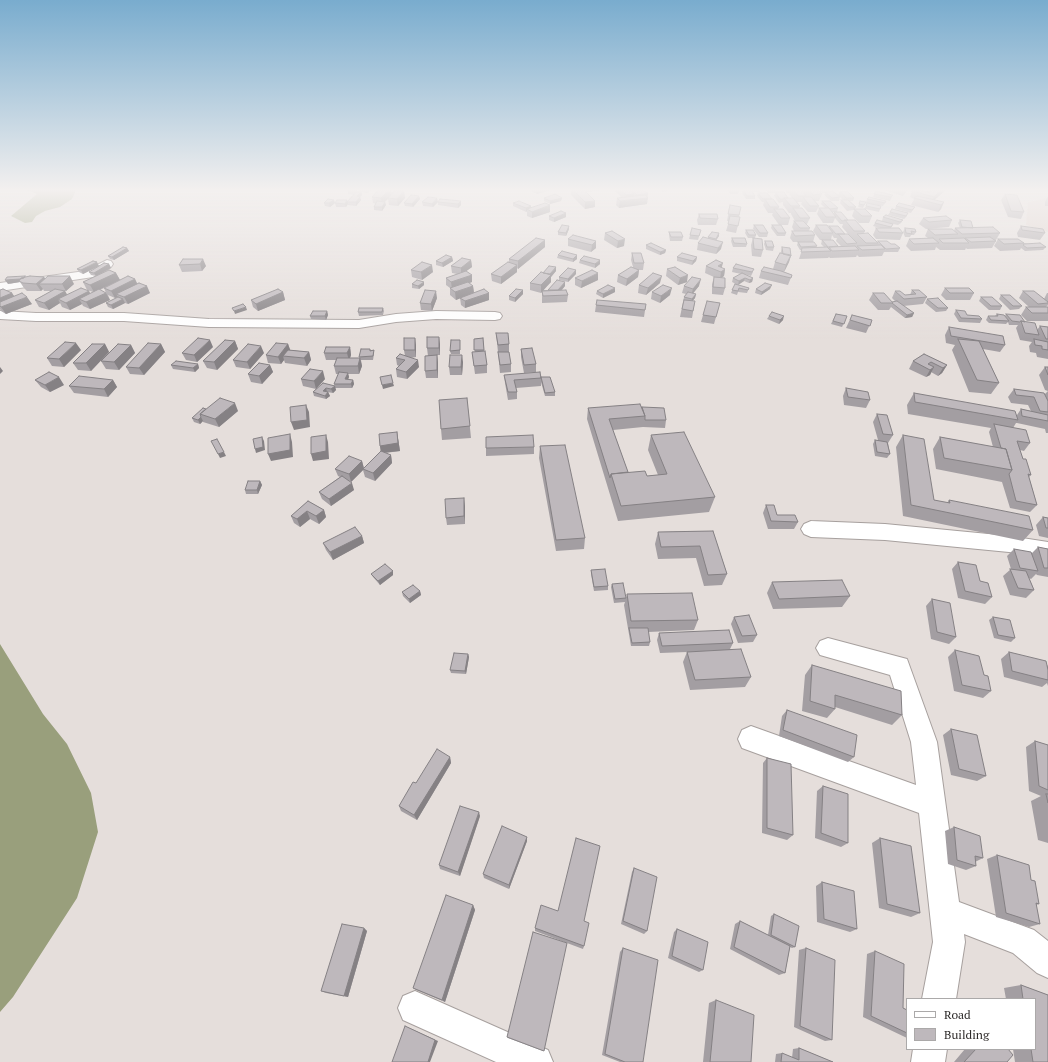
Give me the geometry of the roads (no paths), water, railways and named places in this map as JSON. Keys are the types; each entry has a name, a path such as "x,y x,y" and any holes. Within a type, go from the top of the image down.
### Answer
{"street":[{"path":"0,286 88,274 107,264"},
{"path":"0,315 36,317 124,316 209,323 311,324 359,324 396,318 436,315 495,316"},
{"path":"811,529 885,532 1009,544 1048,550"},
{"path":"828,648 899,667 924,742 949,942 939,998"},
{"path":"751,739 931,804"},
{"path":"945,912 1023,941 1048,962"},
{"path":"415,1008 536,1062"},
{"path":"928,1062 930,1050"}]}
